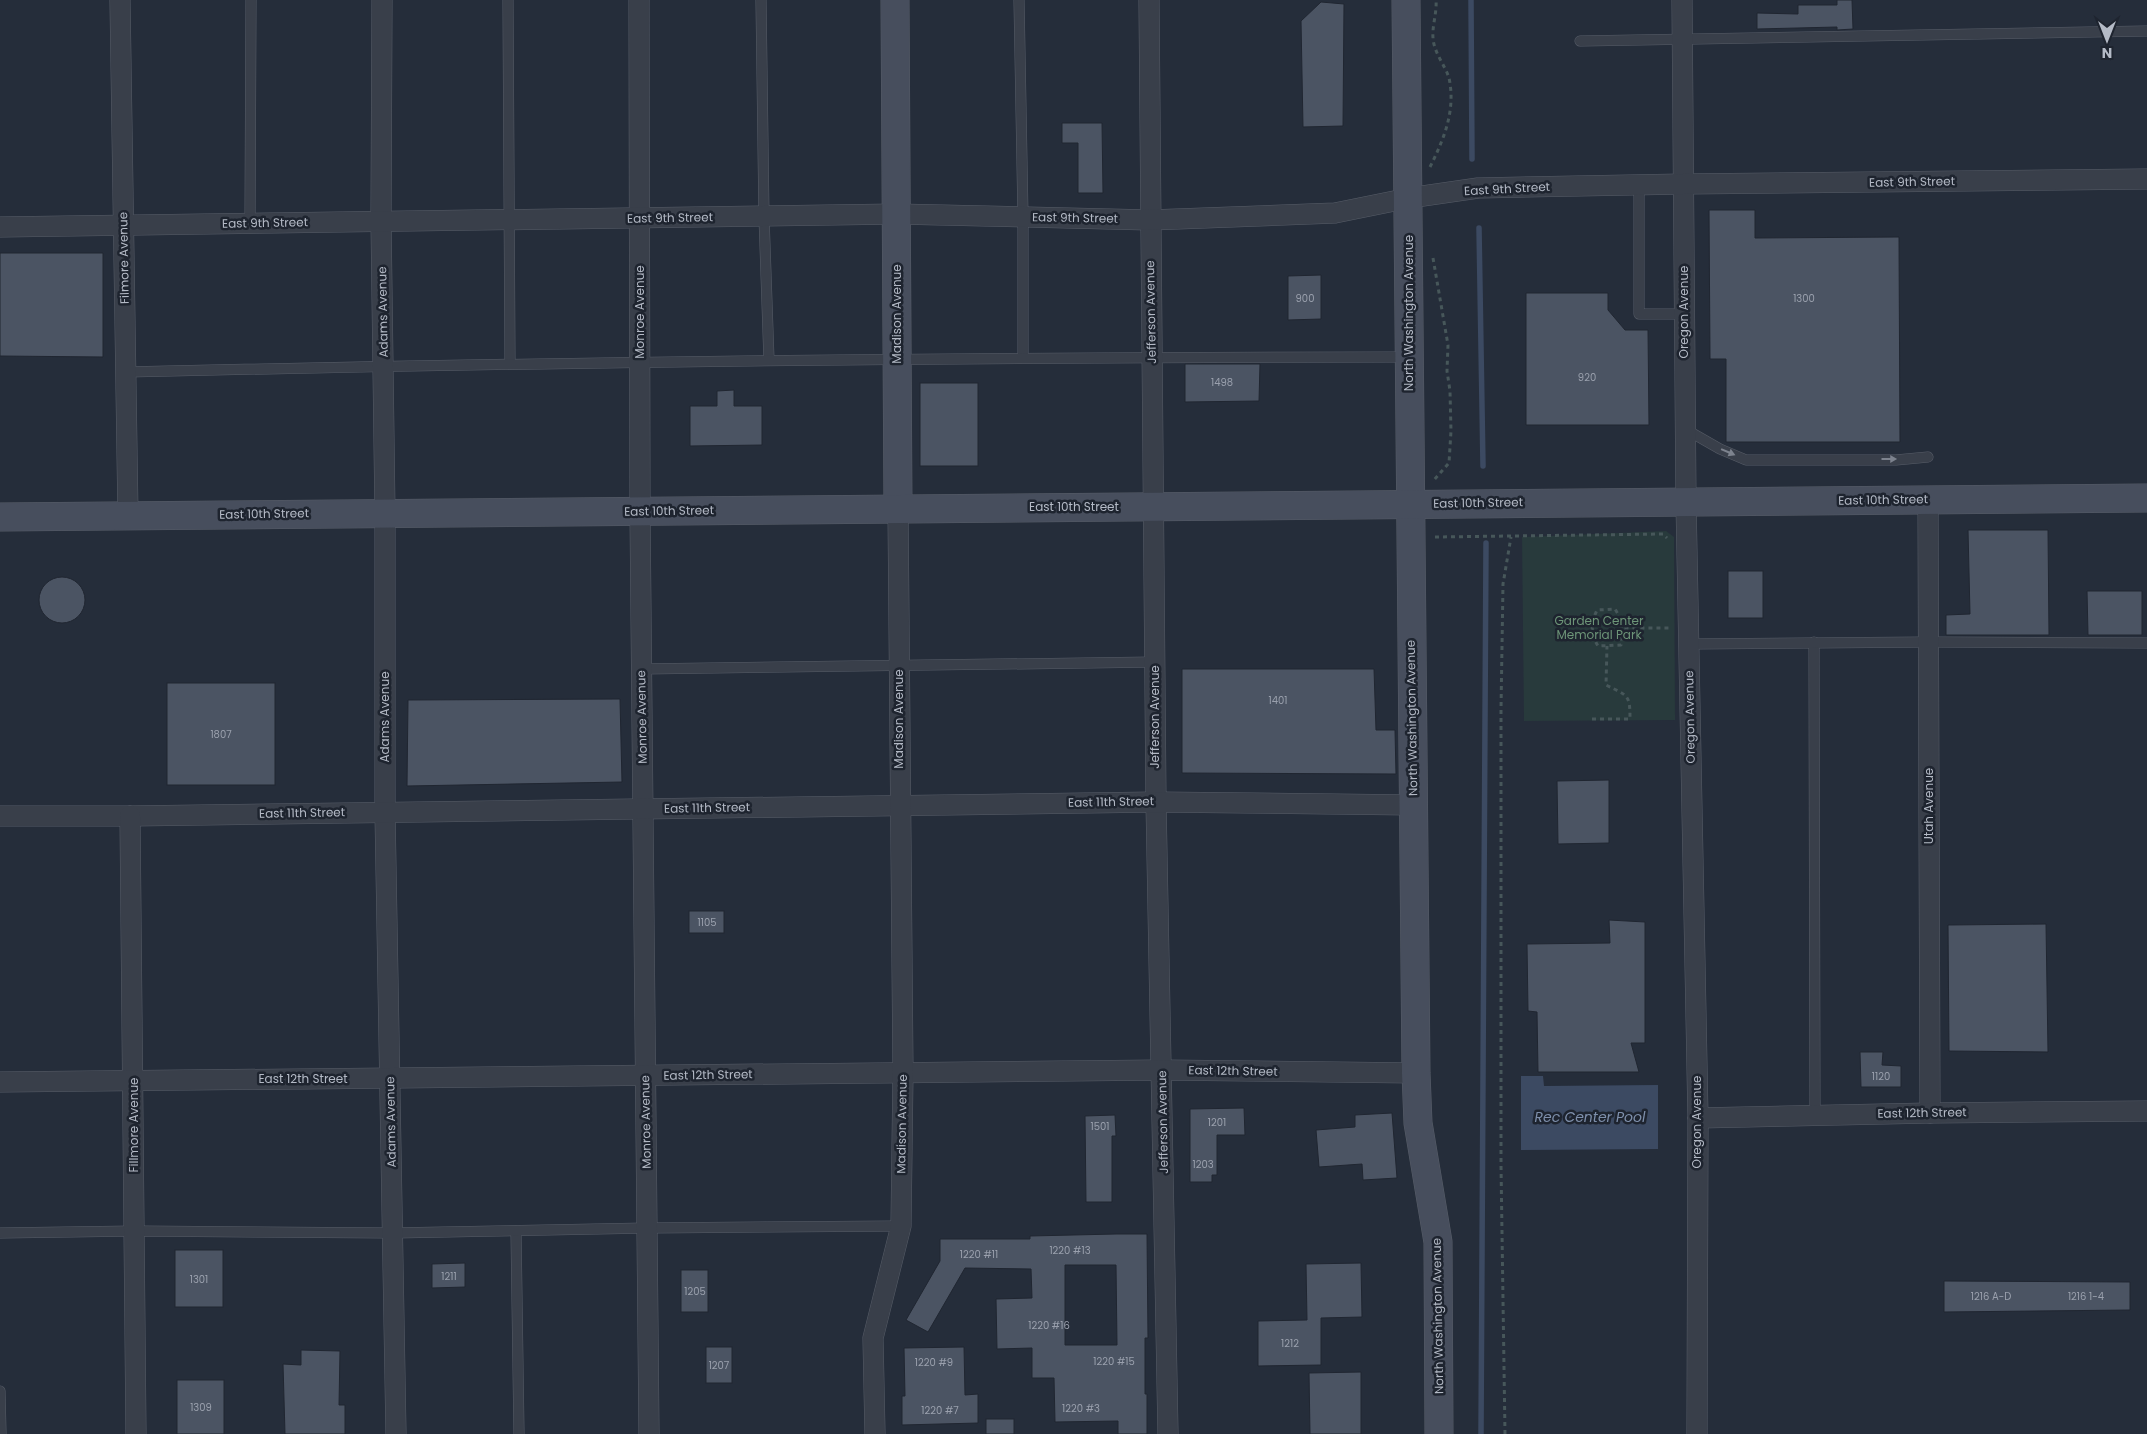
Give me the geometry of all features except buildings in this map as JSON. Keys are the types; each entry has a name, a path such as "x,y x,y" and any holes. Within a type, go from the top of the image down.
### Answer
{"main road":[{"name":"Madison Avenue","path":"895,0 898,509"},
{"name":"North Washington Avenue","path":"1406,0 1419,197 1409,357 1416,1073 1418,1123 1438,1242 1439,1434"},
{"name":"East 10th Street","path":"0,517 2147,498"}],"street":[{"name":"Filmore Avenue","path":"120,0 128,516"},
{"name":"Adams Avenue","path":"382,0 385,812 396,1434"},
{"name":"Monroe Avenue","path":"639,0 641,669 649,1434"},
{"name":"Jefferson Avenue","path":"1149,0 1156,802 1168,1434"},
{"name":"Oregon Avenue","path":"1682,0 1686,502 1680,641 1698,1118 1697,1434"},
{"name":"East 9th Street","path":"0,227 897,214 1150,220 1335,212 1478,188 2147,179"},
{"name":"Utah Avenue","path":"1928,499 1930,1113"},
{"name":"Madison Avenue","path":"874,1434 873,1338 901,1226 903,1072 898,509"},
{"name":"East 11th Street","path":"0,816 130,816 1156,802 1413,805"},
{"name":"Fillmore Avenue","path":"130,816 136,1434"},
{"name":"East 12th Street","path":"0,1082 1162,1070 1416,1073"},
{"name":"East 12th Street","path":"1698,1118 2147,1111"}],"lane":[{"path":"250,223 251,0"},
{"path":"508,0 510,364"},
{"path":"761,0 764,216 769,360"},
{"path":"1019,0 1022,357"},
{"path":"1580,41 1682,41 2147,31"},
{"path":"1639,186 1639,314 1684,314"},
{"path":"126,372 640,361 1022,357 1409,357"},
{"path":"1685,429 1720,449 1746,460 1896,460 1928,457"},
{"path":"1680,641 2147,643"},
{"path":"1814,642 1815,1115"},
{"path":"641,669 1155,662"},
{"path":"0,1233 135,1230 393,1233 901,1226"},
{"path":"516,1231 519,1434"},
{"path":"0,1390 1,1434"}],"path":[{"path":"1419,197 1430,167 1443,142 1450,116 1449,78 1433,38 1437,8 1436,0"},
{"path":"1431,250 1448,345 1447,371 1450,391 1451,432 1449,463 1434,480"},
{"path":"1436,537 1663,534 1671,540"},
{"path":"1504,1434 1501,1166 1501,709 1503,584 1511,537"},
{"path":"1598,610 1616,610 1621,619 1621,628 1621,645 1598,646 1592,636 1592,621 1598,610"},
{"path":"1671,618 1671,628 1680,641"},
{"path":"1621,628 1671,628"},
{"path":"1592,719 1630,719 1630,702 1626,695 1606,685 1607,646"}],"green space":[{"name":"Garden Center Memorial Park","path":"1666,531 1674,537 1675,720 1524,721 1522,537"}],"water":[{"name":"Rec Center Pool","path":"1521,1076 1543,1076 1544,1086 1658,1085 1658,1149 1521,1150"}],"waterway":[{"path":"1471,0 1472,159"},
{"path":"1479,228 1483,466"},
{"path":"1481,1434 1486,543"}]}
